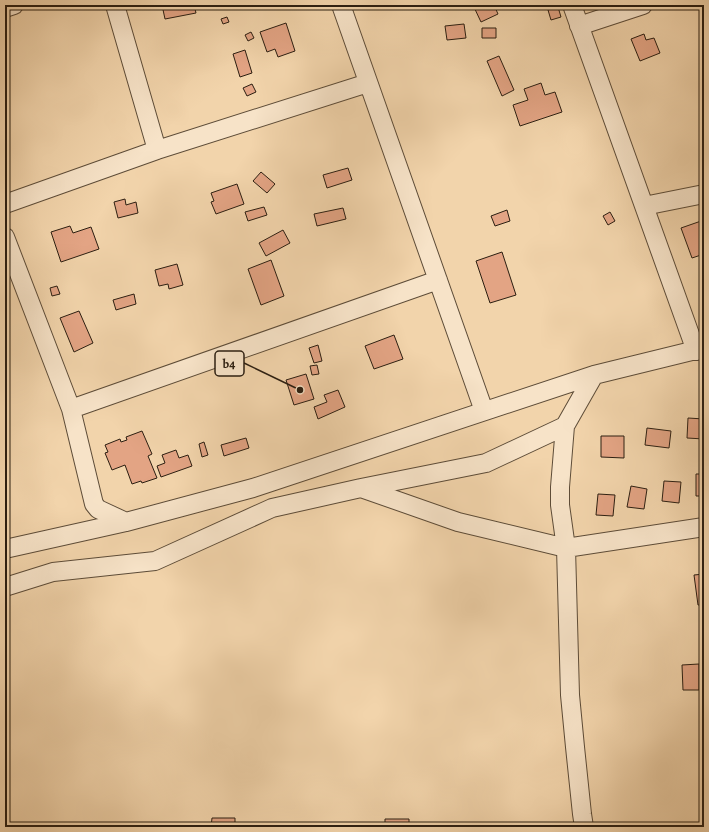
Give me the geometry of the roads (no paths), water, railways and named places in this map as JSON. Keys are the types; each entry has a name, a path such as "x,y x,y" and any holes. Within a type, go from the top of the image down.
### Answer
{"street":[{"path":"5,8 14,5"},
{"path":"115,5 158,150"},
{"path":"341,5 484,411"},
{"path":"5,549 126,522 253,488 594,375 700,350 644,206 572,5"},
{"path":"579,26 643,5"},
{"path":"5,204 158,150 368,84"},
{"path":"644,206 704,194"},
{"path":"5,237 71,409 94,504 98,510 126,522"},
{"path":"71,409 438,280"},
{"path":"584,827 570,695 566,548 560,504 560,487 565,426 594,375"},
{"path":"5,587 53,572 155,561 272,508 361,488 486,463 565,426"},
{"path":"361,488 458,522 566,548 704,527"}],"place":[{"name":"b4","path":"300,390"}]}
